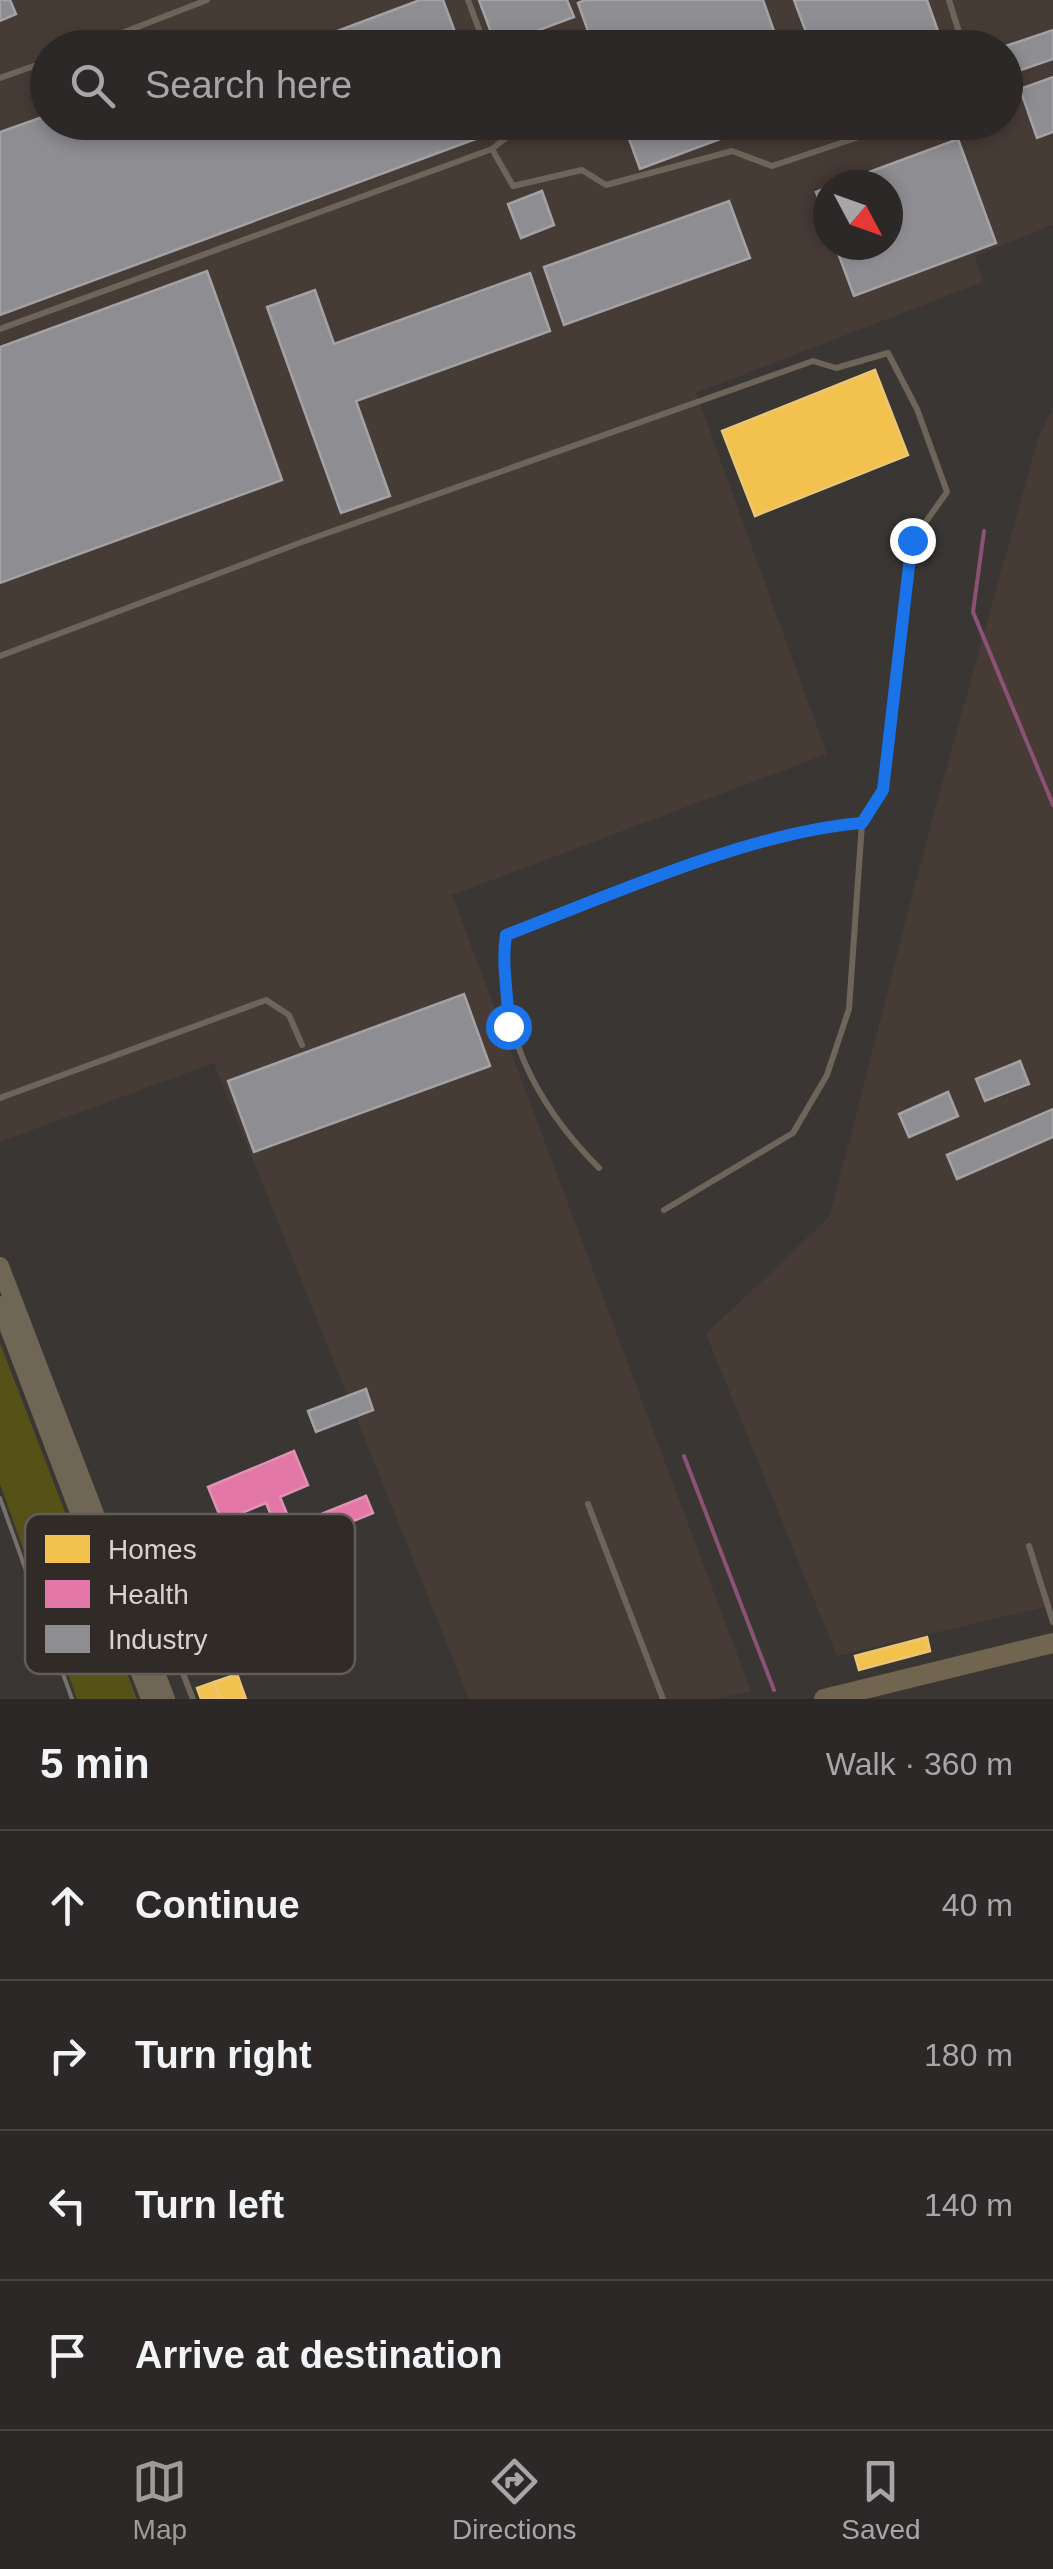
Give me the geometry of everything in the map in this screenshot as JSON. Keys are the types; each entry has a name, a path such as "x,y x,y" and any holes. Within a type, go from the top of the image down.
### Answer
{"main road":[{"path":"0,1266 94,1514"},
{"path":"0,1305 80,1514"},
{"path":"824,1699 1053,1643"},
{"path":"140,1674 150,1699"},
{"path":"156,1674 166,1699"}],"lane":[{"path":"130,30 207,0"},
{"path":"468,0 479,30"},
{"path":"949,0 958,30"},
{"path":"0,78 30,67"},
{"path":"0,330 492,150 504,140"},
{"path":"492,150 513,186 582,170 606,185 732,151 772,166 850,140"},
{"path":"0,656 302,542 813,362 836,368 888,353 918,410 947,492 912,540 883,790 862,823 849,1010 827,1076 793,1133 664,1210"},
{"path":"598,1168 573,1142 534,1086 508,1026 509,997 502,966 506,935 655,878 818,827 862,823"},
{"path":"0,1098 266,1000 289,1015 302,1045"},
{"path":"588,1504 663,1699"},
{"path":"1029,1546 1053,1622"},
{"path":"183,1674 193,1699"}],"shaded area":[{"path":"0,0 1053,0 1053,225 975,256 983,282 696,393 827,754 452,895 751,1691 716,1699 469,1699 214,1063 0,1142"},
{"path":"1053,408 1053,1605 837,1656 706,1334 830,1216 929,831 1038,439"},
{"path":"0,1343 66,1514 25,1514 25,1554 0,1484"},
{"path":"68,1674 127,1674 137,1699 77,1699"}],"building: Homes":[{"path":"875,370 908,455 755,516 722,431"},
{"path":"927,1637 930,1651 859,1670 855,1656"},
{"path":"237,1674 246,1699 220,1699 214,1682"},
{"path":"214,1682 220,1699 201,1699 197,1688"}],"building: Health":[{"path":"294,1451 308,1485 280,1497 287,1514 270,1514 266,1503 239,1514 219,1514 208,1487"},
{"path":"366,1496 373,1513 355,1520 355,1514 322,1514"}],"building: Industry":[{"path":"0,0 10,0 16,14 0,21"},
{"path":"420,0 443,0 454,30 340,30"},
{"path":"479,0 567,0 574,17 539,30 490,30"},
{"path":"763,0 774,30 588,30 578,3"},
{"path":"794,0 927,0 938,30 805,30"},
{"path":"1053,30 1053,59 1023,69 1023,40"},
{"path":"1053,77 1053,132 1037,138 1023,88"},
{"path":"30,121 30,140 473,140 0,315 0,132"},
{"path":"630,140 718,140 640,169"},
{"path":"958,140 996,243 854,296 841,260 903,260 903,170 874,170"},
{"path":"542,191 554,225 521,238 508,204"},
{"path":"729,201 750,258 564,325 544,267"},
{"path":"207,271 282,480 0,583 0,347"},
{"path":"530,273 550,331 356,401 390,496 341,513 267,307 315,290 334,344"},
{"path":"464,994 490,1066 254,1152 228,1081"},
{"path":"1020,1061 1029,1084 985,1101 976,1079"},
{"path":"948,1092 958,1116 909,1137 899,1114"},
{"path":"1053,1109 1053,1137 957,1179 947,1155"},
{"path":"366,1389 373,1410 316,1432 308,1411"}],"waterway":[{"path":"984,531 973,612 1053,805"},
{"path":"684,1456 774,1690"}],"railway":[{"path":"0,1498 25,1568"},
{"path":"63,1674 72,1699"}],"route":[{"path":"508,1026 509,997 502,966 506,935 655,878 818,827 862,823 883,790 912,540"}]}
